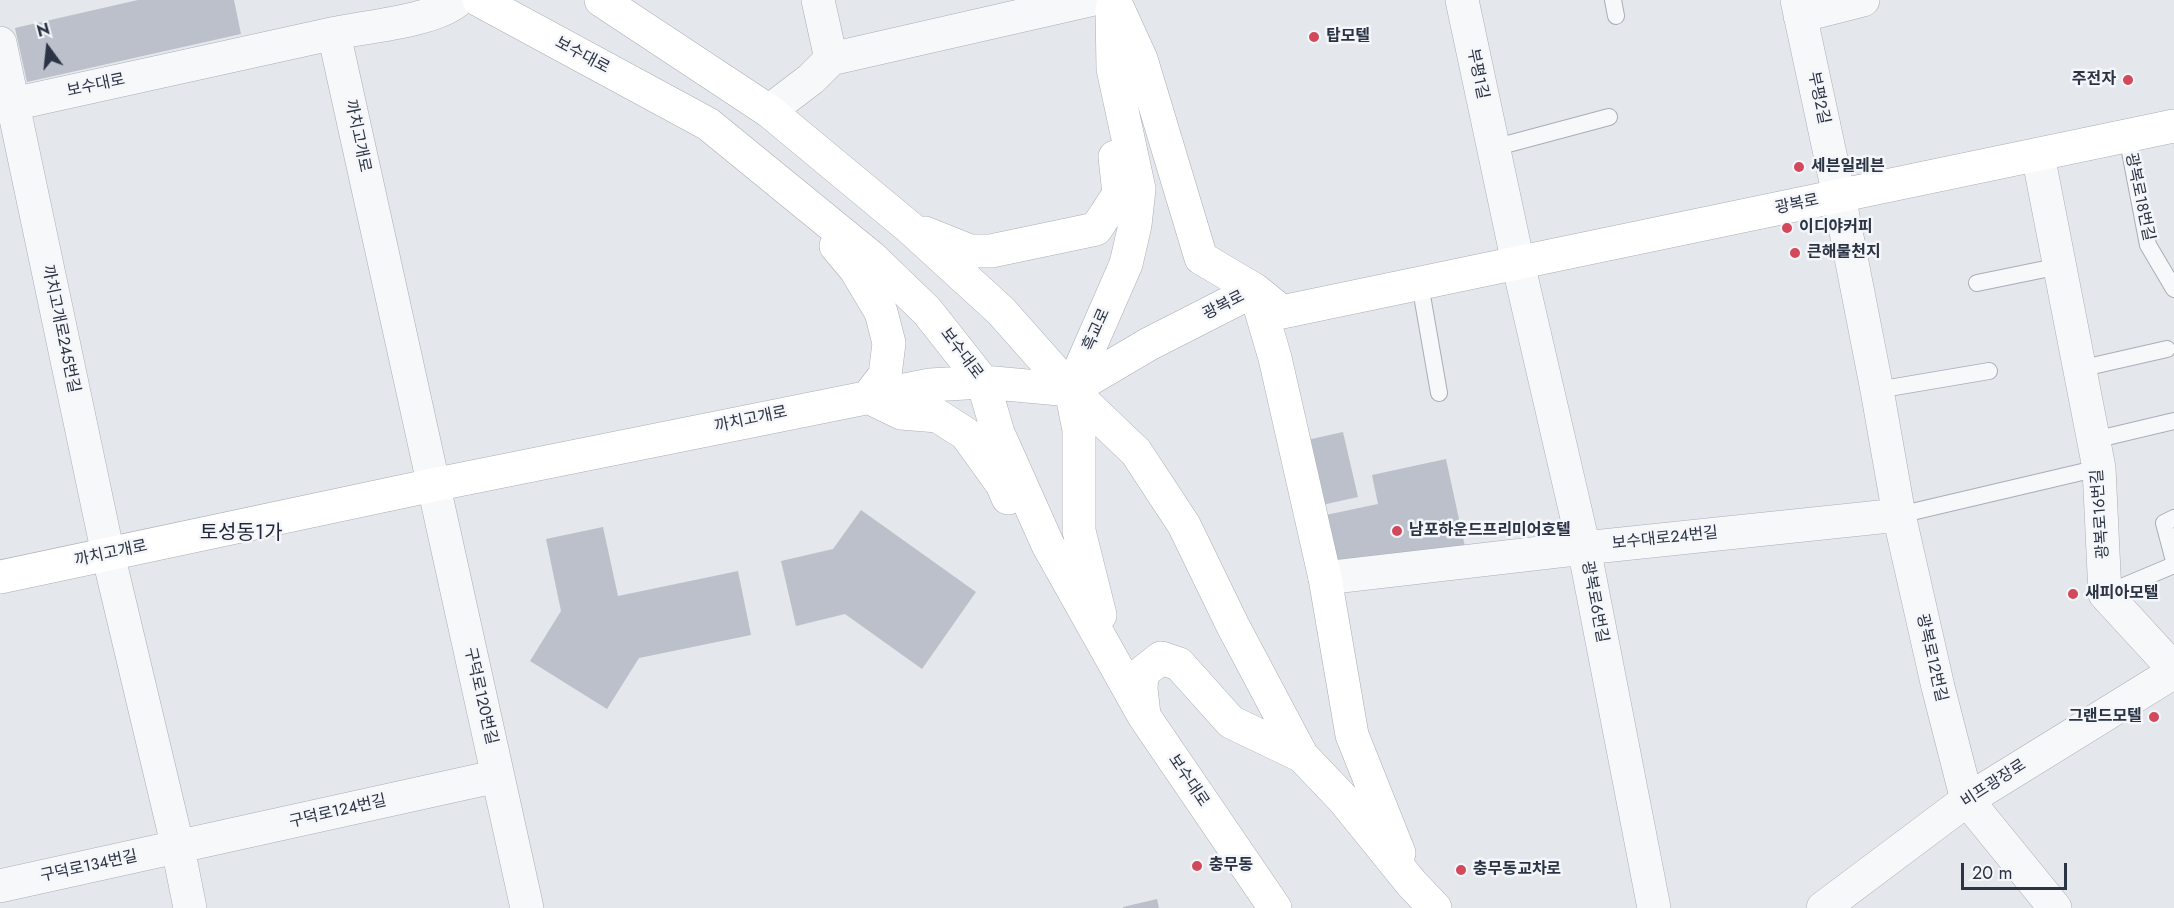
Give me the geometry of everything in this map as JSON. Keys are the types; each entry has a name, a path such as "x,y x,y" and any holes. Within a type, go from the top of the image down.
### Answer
{"main road":[{"name":"보수대로","path":"479,0 708,124 871,257 927,311 983,382 998,433 1048,545 1144,716 1275,908"},
{"path":"601,0 769,111 909,227 1001,311 1071,390 1136,452 1184,525 1233,626 1302,756 1344,800 1415,896 1435,908"},
{"name":"흑교로","path":"1071,390 1126,264 1135,225 1139,189 1113,69 1113,0"},
{"name":"흑교로","path":"1113,0 1141,59 1202,258 1255,290"},
{"path":"909,227 970,250 991,250 1096,229 1119,194 1114,156 1113,69"},
{"name":"광복로","path":"1071,390 1149,344 1255,290 1282,312 2174,126"},
{"path":"789,189 856,270 881,312 889,343 885,375 868,397 901,413 938,416 966,434 1002,484 1033,551 1071,615 1112,660"},
{"path":"1255,290 1275,358 1325,578 1352,735 1415,896"},
{"name":"까치고개로","path":"0,578 433,485 930,385 983,382 1071,390"},
{"path":"1071,390 1079,430 1079,531 1112,660"},
{"path":"1144,716 1142,673 1161,658 1179,664 1231,722 1302,756"}],"street":[{"name":"보수대로","path":"6,105 418,18 453,5 458,0"},
{"path":"818,0 831,59"},
{"path":"769,111 811,80 831,59 1090,0"},
{"name":"부평1길","path":"1462,0 1518,263"},
{"path":"1798,8 1863,0"},
{"name":"부평2길","path":"1798,8 1839,196"},
{"name":"까치고개로","path":"334,34 433,485"},
{"name":"까치고개로245번길","path":"0,43 6,105 108,554"},
{"name":"광복로16번길","path":"2038,155 2096,454 2105,594"},
{"name":"광복로12번길","path":"1839,196 1899,515 1938,687 1967,800"},
{"name":"광복로6번길","path":"1518,263 1584,548 1654,908"},
{"name":"구덕로120번길","path":"433,485 527,908"},
{"name":"보수대로24번길","path":"1325,578 1899,515"},
{"path":"108,554 178,848 190,908"},
{"path":"2105,594 2174,670"},
{"name":"비프광장로","path":"1823,908 1967,800 2174,670"},
{"name":"구덕로124번길","path":"178,848 498,776"},
{"path":"1967,800 2055,908"},
{"name":"구덕로134번길","path":"0,886 178,848"}],"lane":[{"path":"1493,148 1609,117"},
{"name":"광복로18번길","path":"2127,136 2148,246 2174,289"},
{"path":"1977,283 2061,266"},
{"path":"1420,284 1438,393"},
{"path":"2079,369 2168,349"},
{"path":"1877,390 1989,371"},
{"path":"1899,515 2096,454 2174,421"},
{"path":"2105,594 2174,563 2164,523 2174,518"}],"building":[{"path":"138,0 234,0 241,34 27,82 15,28"},
{"path":"1343,432 1358,497 1304,509 1289,444"},
{"path":"1446,459 1467,556 1331,585 1316,517 1378,504 1372,475"},
{"path":"861,510 976,592 922,669 845,614 796,626 781,561 833,549"},
{"path":"603,527 618,596 738,571 751,635 639,658 607,709 530,661 561,611 546,539"},
{"path":"1157,899 1159,908 1123,908 1123,907"}],"place":[{"name":"탑모텔","path":"1314,37"},
{"name":"주전자","path":"2128,80"},
{"name":"세븐일레븐","path":"1799,167"},
{"name":"이디야커피","path":"1787,228"},
{"name":"큰해물천지","path":"1795,253"},
{"name":"남포하운드프리미어호텔","path":"1397,531"},
{"name":"새피아모텔","path":"2073,594"},
{"name":"그랜드모텔","path":"2154,717"},
{"name":"충무동","path":"1197,866"},
{"name":"충무동교차로","path":"1461,870"}],"district":[{"name":"토성동1가","path":"241,534"}]}
